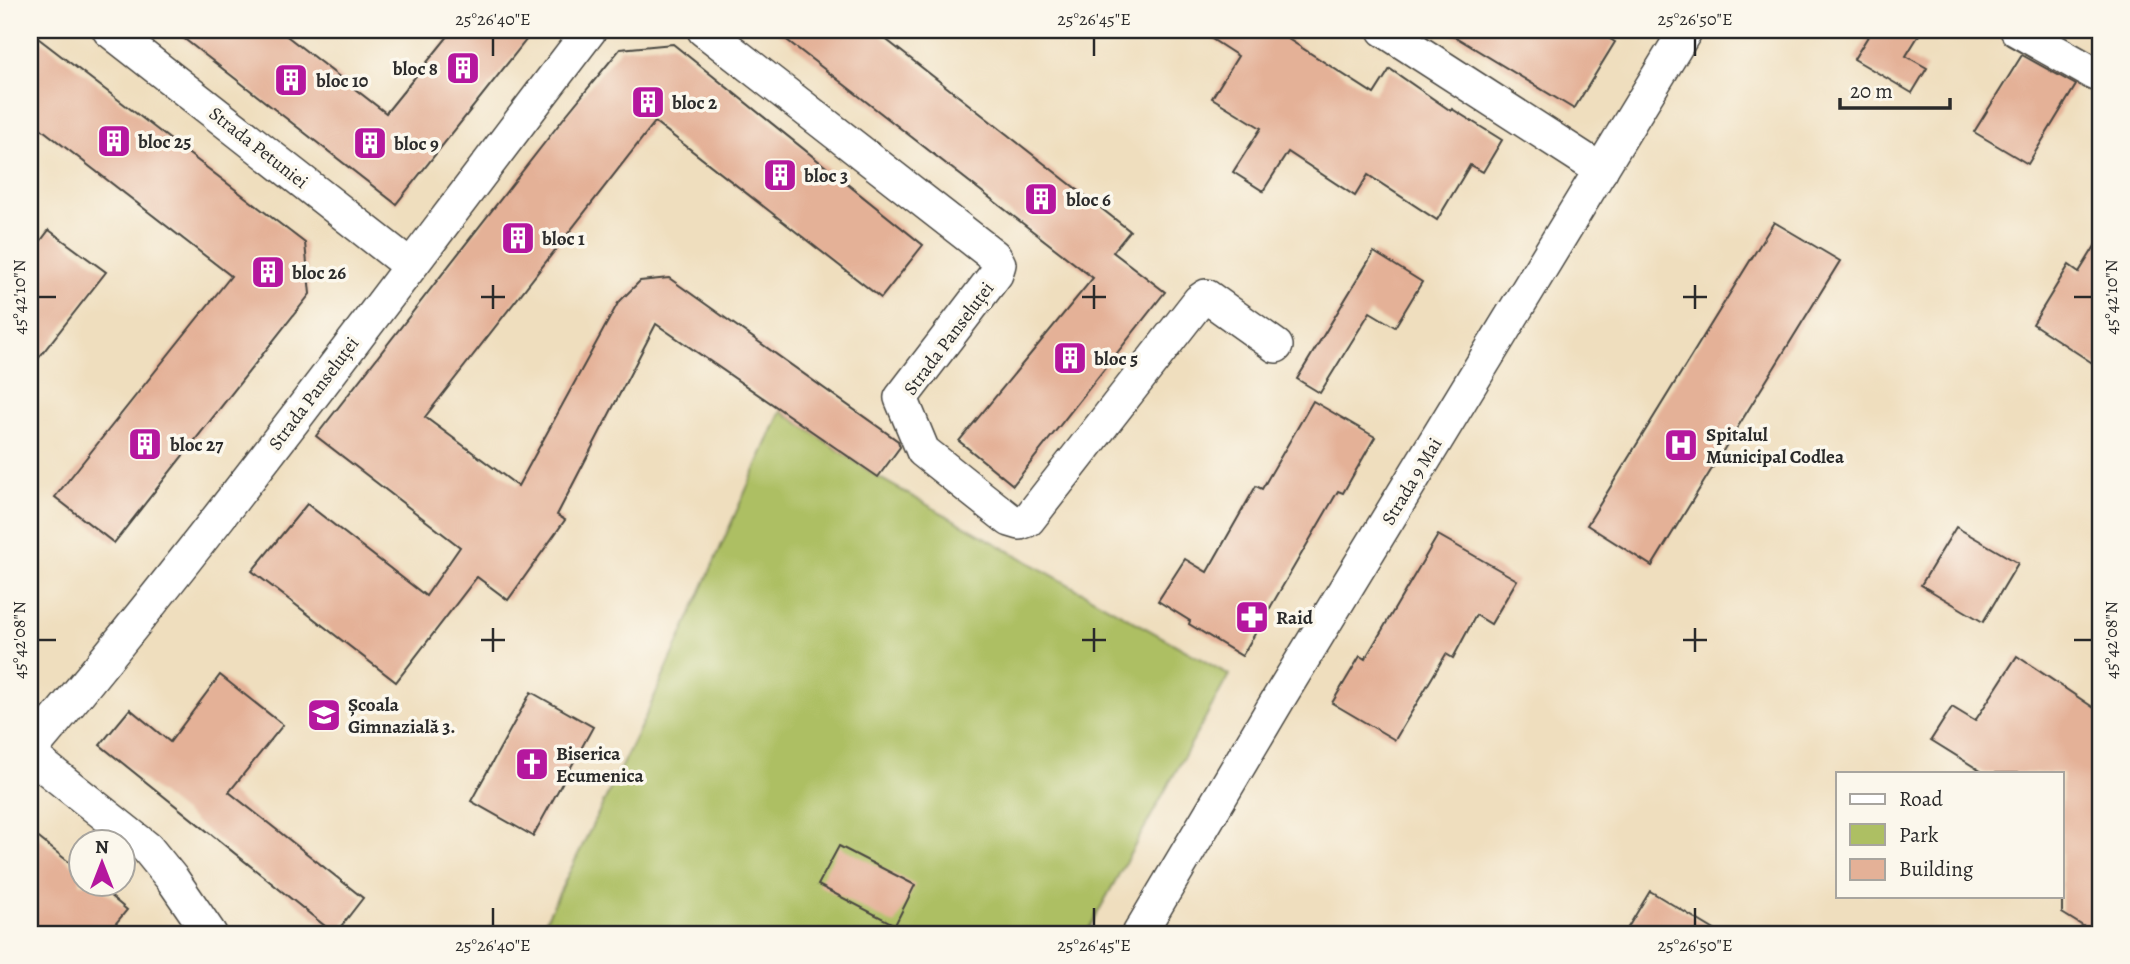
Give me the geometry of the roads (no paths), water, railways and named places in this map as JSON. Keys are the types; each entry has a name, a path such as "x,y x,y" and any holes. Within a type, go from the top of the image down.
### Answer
{"street":[{"name":"Strada Petuniei","path":"108,30 409,265"},
{"name":"Strada Panseluței","path":"30,753 142,614 590,30"},
{"name":"Strada Panseluței","path":"705,30 994,256 999,264 996,274 901,398 923,451 1010,520 1020,523 1028,520 1199,301 1206,296 1276,346"},
{"path":"1384,30 1601,170"},
{"name":"Strada 9 Mai","path":"1139,934 1286,687 1686,30"},
{"path":"2017,30 2095,74 2100,74"},
{"path":"30,753 147,848 210,934"}],"place":[{"name":"bloc 8","path":"463,68"},
{"name":"bloc 10","path":"291,80"},
{"name":"bloc 2","path":"648,102"},
{"name":"bloc 25","path":"114,141"},
{"name":"bloc 9","path":"370,143"},
{"name":"bloc 3","path":"780,175"},
{"name":"bloc 6","path":"1041,199"},
{"name":"bloc 1","path":"518,238"},
{"name":"bloc 26","path":"268,272"},
{"name":"bloc 5","path":"1070,358"},
{"name":"bloc 27","path":"145,444"},
{"name":"Spitalul Municipal Codlea","path":"1681,445"},
{"name":"Raid","path":"1252,617"},
{"name":"Școala Gimnazială 3.","path":"324,715"},
{"name":"Biserica Ecumenica","path":"532,764"}]}
